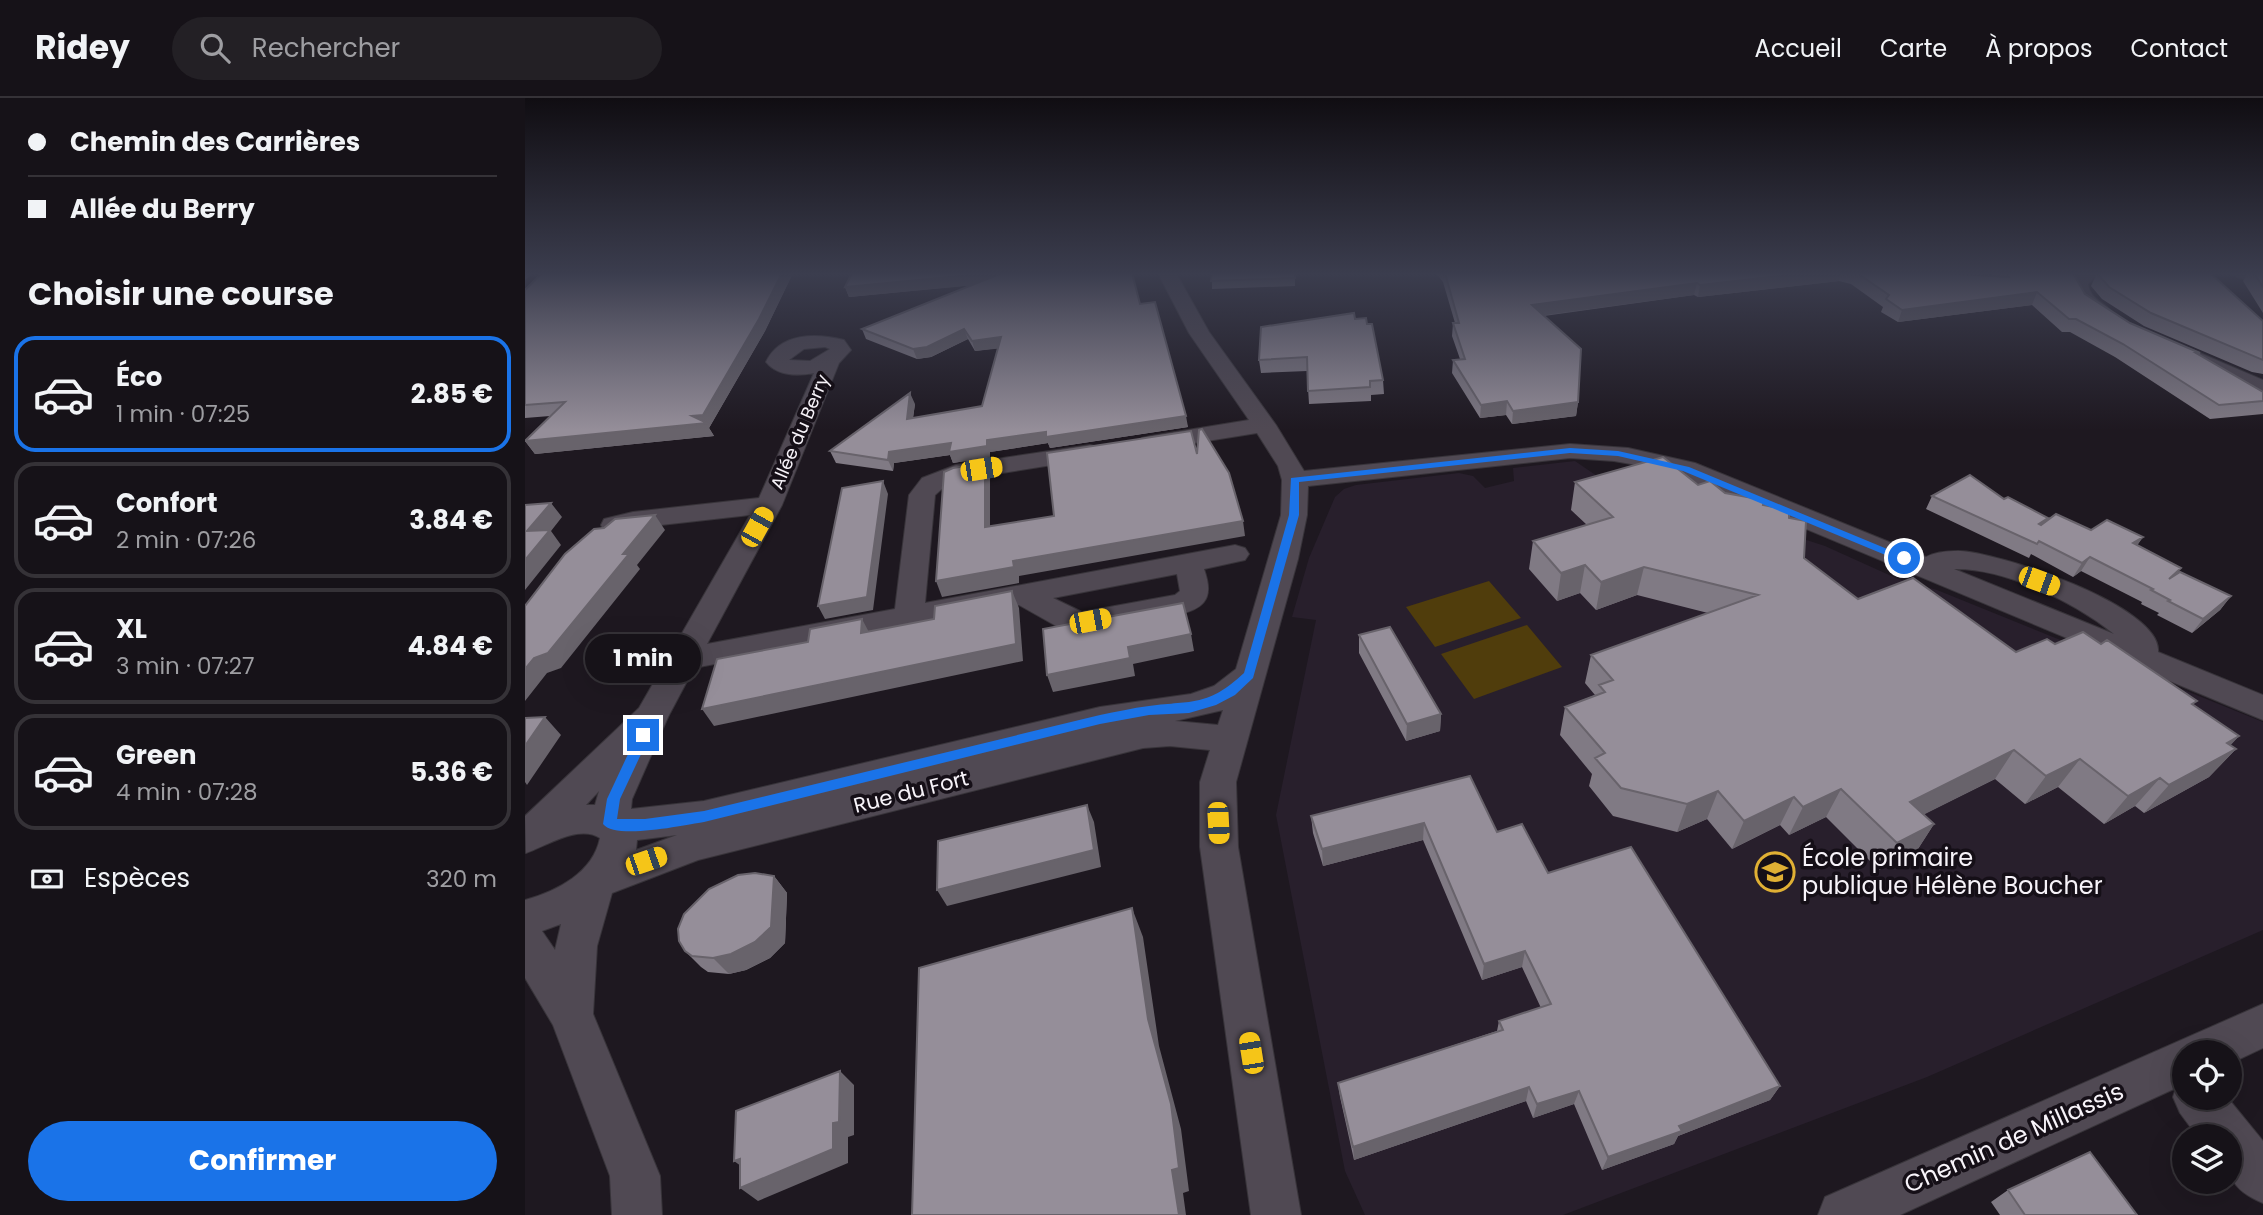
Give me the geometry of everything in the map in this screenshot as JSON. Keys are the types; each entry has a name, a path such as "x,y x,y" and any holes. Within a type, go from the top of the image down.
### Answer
{"street":[{"path":"1195,325 1264,425 1290,466 1295,480 1294,515 1230,739 1216,799 1219,847 1276,1215"},
{"path":"2164,344 2263,388"},
{"name":"Allée du Berry","path":"610,824 614,799 651,717 769,505 830,360"},
{"path":"909,618 922,495 927,486 937,479 956,473 1264,425"},
{"path":"1295,480 1570,451 1618,454 1686,468 1928,568 1940,559 1969,560 2024,575 2069,592 2128,631 2143,646 2142,656 2263,708"},
{"name":"Allée du Berry","path":"591,537 610,527 633,520 769,505"},
{"path":"685,659 1235,554"},
{"name":"Rue du Fort","path":"525,837 573,819 645,825 704,816 1100,720 1149,710 1189,709 1222,697 1249,675"},
{"name":"Allée du Berry","path":"525,837 564,804 651,717"},
{"name":"Rue du Fort","path":"597,881 695,845 1143,735 1170,733 1230,739"},
{"path":"525,918 559,907 597,881 610,866 617,852 617,836 610,824"},
{"path":"571,1014 573,957 580,922 597,881"},
{"path":"525,940 571,1014 635,1176 638,1215"},
{"name":"Chemin de Millassis","path":"2240,1040 2263,1026"},
{"name":"Chemin de Millassis","path":"1843,1215 2172,1079"},
{"path":"2242,1153 2263,1178"}],"shaded area":[{"name":"École primaire publique Hélène Boucher","path":"1575,461 1616,489 1782,532 1825,546 1898,579 1937,590 2263,722 2263,930 1927,1077 1563,1215 1365,1215 1345,1171 1276,815 1316,620 1292,617 1309,558 1335,497 1344,489 1356,485 1459,473 1473,476 1485,488 1514,481 1513,468"},
{"path":"1489,581 1521,618 1435,647 1406,607"},
{"path":"1527,625 1562,667 1474,699 1441,654"}],"building":[{"path":"525,325 755,325 703,415 692,416 707,423 525,441 565,402 525,405"},
{"path":"872,325 1161,325 1186,416 1046,437 1046,432 987,440 987,446 949,452 951,443 889,452 888,460 830,451 910,393 907,419 982,406 1001,337 972,341 964,329 927,347 913,349 862,329"},
{"path":"1372,325 1383,380 1370,381 1370,387 1308,391 1307,357 1259,360 1261,327"},
{"path":"1454,325 1554,325 1581,349 1578,402 1513,411 1507,401 1481,405 1453,360 1465,359"},
{"path":"2088,325 2135,325 2200,353 2196,353 2263,392 2263,401 2219,405 2123,344"},
{"path":"2180,325 2263,325 2263,360"},
{"path":"1202,429 1229,473 1243,521 1013,561 1014,567 936,581 944,472 985,463 985,527 1054,516 1047,453 1191,431 1197,454 1199,430"},
{"path":"1663,457 1698,485 1710,481 1725,493 1764,500 1763,505 1789,510 1789,518 1806,521 1804,558 1858,599 1913,578 2016,652 2047,639 2055,644 2083,632 2101,644 2107,640 2197,701 2192,704 2239,736 2227,743 2236,749 2169,785 2160,778 2128,796 2080,759 2046,776 2014,750 1910,802 1934,824 1897,843 1841,789 1803,807 1794,797 1744,821 1718,791 1687,804 1621,788 1595,758 1605,753 1565,707 1605,692 1599,685 1613,680 1591,655 1758,595 1644,567 1601,582 1585,565 1561,573 1533,541 1613,517 1575,482"},
{"path":"1970,475 2004,499 2008,497 2048,518 2039,524 2041,525 2056,514 2091,530 2107,520 2143,537 2133,543 2181,568 2169,579 2180,572 2231,596 2203,619 2168,601 2170,600 2151,590 2153,589 2090,557 2082,563 2039,541 2037,544 1932,496"},
{"path":"883,481 867,597 818,606 842,488"},
{"path":"551,503 527,531 550,530 525,560 525,505"},
{"path":"655,515 623,554 629,554 548,653 534,658 525,669 525,606 565,554 594,529 604,528 615,519"},
{"path":"1012,591 1016,644 702,709 717,659 808,642 810,629 862,619 861,633 934,619 935,606"},
{"path":"1183,603 1191,634 1128,647 1130,658 1047,675 1043,629"},
{"path":"1390,627 1441,714 1407,724 1359,635"},
{"path":"545,717 525,746 525,718"},
{"path":"1470,776 1497,832 1522,824 1548,873 1631,847 1780,1086 1679,1126 1682,1131 1608,1157 1579,1091 1537,1104 1529,1087 1353,1147 1338,1083 1503,1030 1499,1021 1551,1004 1525,951 1484,964 1424,823 1322,849 1311,816"},
{"path":"1087,805 1094,850 937,890 938,841"},
{"path":"755,873 774,876 771,927 755,942 731,954 713,958 692,956 685,951 679,941 678,929 684,914 709,889 738,875"},
{"path":"1132,908 1148,1019 1171,1104 1179,1168 1172,1170 1179,1215 912,1215 919,968"},
{"path":"840,1071 839,1122 833,1123 833,1149 740,1188 740,1159 734,1161 736,1111"},
{"path":"2090,1152 2137,1215 2025,1215 2008,1190"}],"place":[{"name":"École primaire publique Hélène Boucher","path":"1775,872"}],"route":[{"path":"643,735 614,799 610,824 645,825 704,816 1100,720 1149,710 1189,709 1212,702 1230,692 1249,675 1294,515 1295,480 1367,470 1570,451 1600,451 1686,468 1904,558"}]}
